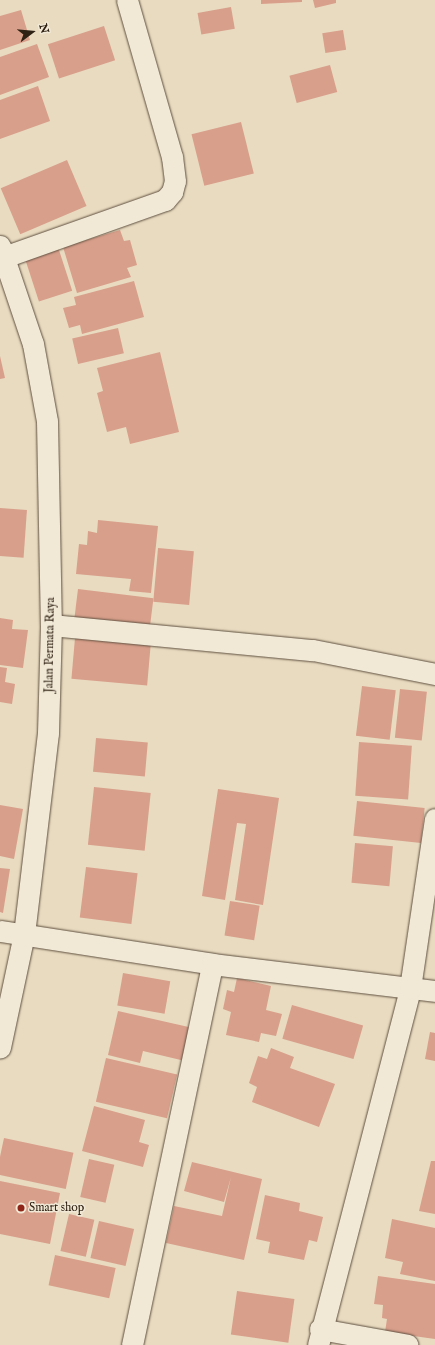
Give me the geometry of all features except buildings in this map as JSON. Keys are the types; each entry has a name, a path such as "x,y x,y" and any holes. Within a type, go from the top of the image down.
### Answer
{"street":[{"path":"2,251 165,200 172,192 175,181 172,157 127,0"},
{"name":"Jalan Permata Raya","path":"0,1046 24,934 48,733 51,625 47,421 33,344 2,251"},
{"path":"51,625 306,649 435,674"},
{"path":"408,1345 319,1337 410,988 435,819"},
{"path":"0,930 212,964 435,990"},
{"path":"132,1345 212,964"}],"place":[{"name":"Smart shop","path":"21,1208"}]}
